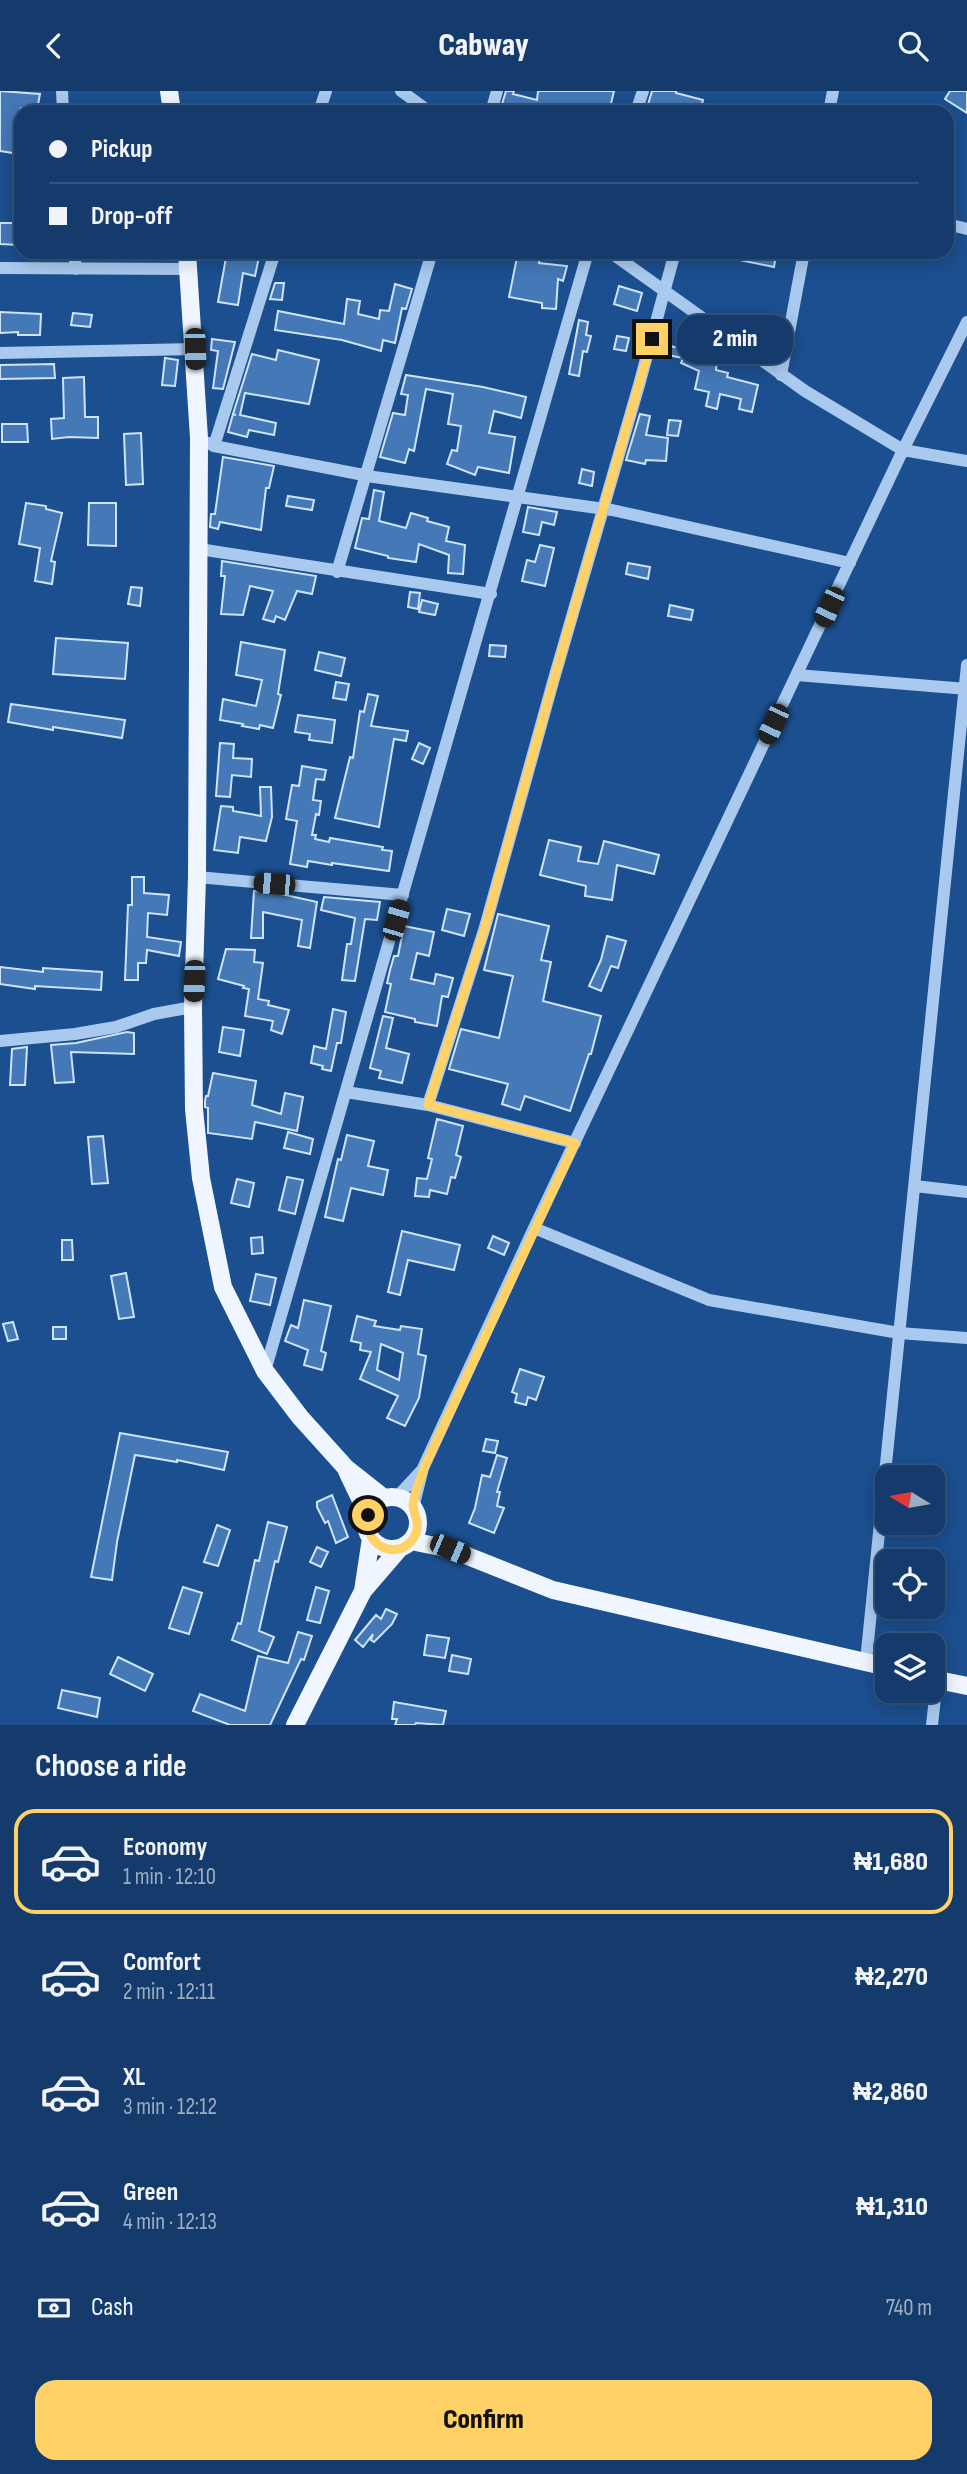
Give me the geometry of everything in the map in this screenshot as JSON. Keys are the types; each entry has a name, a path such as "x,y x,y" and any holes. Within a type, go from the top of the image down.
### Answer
{"main road":[{"path":"188,260 206,442 200,549 193,1007 194,1109 201,1178 223,1287 265,1371 300,1417 346,1468 390,1498"},
{"path":"346,1468 368,1515 367,1531 371,1538 384,1548 405,1545 450,1549 553,1590 875,1664"},
{"path":"368,1515 377,1502 390,1498 402,1499 450,1549"},
{"path":"295,1725 363,1591 417,1531 415,1513"},
{"path":"363,1591 371,1538"},
{"path":"945,1681 967,1686"}],"street":[{"path":"401,91 420,105"},
{"path":"75,259 76,268"},
{"path":"272,259 206,442 365,476 604,509 850,563"},
{"path":"337,572 430,259"},
{"path":"265,1371 586,259"},
{"path":"619,259 781,375 903,450 967,461"},
{"path":"428,1105 485,927 674,259"},
{"path":"781,375 803,259"},
{"path":"0,268 76,268 188,260"},
{"path":"415,1513 424,1468 534,1228 903,450 967,322"},
{"path":"0,353 195,349"},
{"path":"200,549 491,594"},
{"path":"866,1661 967,665"},
{"path":"797,675 966,689"},
{"path":"197,877 403,895"},
{"path":"0,1041 102,1029 154,1014 193,1007"},
{"path":"346,1092 428,1105 575,1143"},
{"path":"915,1186 967,1192"},
{"path":"534,1228 709,1300 898,1333 967,1338"},
{"path":"390,1498 424,1468"},
{"path":"967,1676 967,1686"},
{"path":"932,1725 933,1703"}],"building":[{"path":"0,91 40,94 38,105 14,105 13,153 0,151"},
{"path":"506,91 514,91 513,94 537,100 538,91 614,91 611,105 502,104"},
{"path":"652,91 676,91 703,100 702,105 648,105"},
{"path":"950,91 967,91 967,113 945,99"},
{"path":"0,223 14,223 14,245 0,244"},
{"path":"226,259 259,259 255,276 243,273 238,305 218,302"},
{"path":"517,259 540,259 539,263 567,266 563,281 558,279 556,309 542,308 542,303 509,297"},
{"path":"735,259 775,259 774,267"},
{"path":"275,283 284,283 282,300 270,299"},
{"path":"395,284 412,289 406,309 402,308 395,343 383,340 381,351 342,340 275,330 278,311 344,324 347,299 360,301 358,314 379,319 380,310 389,311"},
{"path":"619,286 642,293 637,311 614,304"},
{"path":"0,312 41,314 40,335 0,333"},
{"path":"73,313 92,315 90,327 71,325"},
{"path":"579,320 588,322 586,335 591,336 587,352 583,351 579,376 569,374"},
{"path":"617,336 629,338 626,351 614,349"},
{"path":"212,339 235,342 223,389 213,388 218,351 211,350"},
{"path":"659,343 686,352 687,350 717,357 716,370 728,373 727,377 758,385 752,412 739,409 741,399 720,394 717,409 706,406 709,392 695,389 699,371 681,363 683,358 657,353"},
{"path":"278,350 319,360 309,404 245,393 240,415 276,423 274,435 249,430 247,437 228,432 252,354 276,360"},
{"path":"165,358 178,360 175,386 162,385"},
{"path":"54,364 55,378 0,379 0,365"},
{"path":"406,375 526,397 521,418 494,411 489,433 515,437 509,473 478,467 475,475 447,464 452,450 457,451 461,426 448,424 453,394 426,389 414,451 409,449 405,463 380,457 393,413 405,415 408,395 401,394"},
{"path":"84,377 85,417 98,417 98,438 52,439 51,419 64,418 63,378"},
{"path":"640,414 650,416 646,435 668,438 666,461 646,460 645,464 626,460"},
{"path":"669,420 681,421 678,436 667,435"},
{"path":"2,424 27,424 28,442 2,442"},
{"path":"141,433 143,484 126,485 124,434"},
{"path":"223,457 274,466 269,488 266,488 261,530 220,522 218,529 210,527 211,514 215,514"},
{"path":"582,469 594,472 592,486 579,483"},
{"path":"374,490 384,492 379,521 406,528 411,513 449,527 446,541 465,545 463,574 448,573 449,555 419,544 416,562 388,558 355,548 362,518 369,519"},
{"path":"288,496 314,500 312,510 286,506"},
{"path":"26,503 46,506 46,509 62,513 51,561 55,562 52,584 35,581 40,548 19,544"},
{"path":"89,503 116,503 116,546 88,545"},
{"path":"528,507 557,512 554,525 542,522 539,535 523,532"},
{"path":"540,545 554,548 545,586 522,581 527,560 535,562"},
{"path":"222,561 316,576 312,594 297,591 285,620 276,616 274,622 263,619 273,591 250,586 243,615 221,614 225,576 221,576"},
{"path":"628,563 650,567 648,579 626,574"},
{"path":"131,587 142,588 140,606 128,604"},
{"path":"410,592 420,593 418,609 408,607"},
{"path":"422,600 438,604 435,615 419,612"},
{"path":"670,605 693,610 691,620 668,616"},
{"path":"56,638 128,643 125,679 53,674"},
{"path":"241,642 285,650 278,694 281,695 273,728 260,725 259,729 220,720 223,699 256,706 262,680 236,675"},
{"path":"490,645 506,646 505,657 489,656"},
{"path":"319,652 345,658 341,676 315,670"},
{"path":"336,682 349,684 346,700 333,698"},
{"path":"368,694 378,696 371,726 408,731 406,741 394,739 379,827 335,818 350,757 353,758 360,711 364,712"},
{"path":"11,704 125,720 122,738 8,722"},
{"path":"298,715 335,720 332,743 309,740 310,734 295,732"},
{"path":"220,743 234,744 233,758 252,759 251,777 232,775 230,797 216,796"},
{"path":"419,743 430,748 423,764 412,759"},
{"path":"302,766 326,770 324,780 316,779 313,800 321,801 312,835 316,835 315,839 329,842 330,838 383,847 382,850 392,851 389,871 308,861 307,867 290,864 297,821 286,819 292,785 299,786"},
{"path":"260,787 271,787 272,817 266,841 240,837 238,853 214,850 221,806 261,816"},
{"path":"549,840 581,847 578,861 598,864 604,841 659,855 654,874 617,865 612,900 585,896 586,886 540,875"},
{"path":"132,877 144,877 144,893 169,895 167,915 148,913 147,937 181,942 179,956 147,950 146,963 138,963 138,980 125,980 128,905 132,905"},
{"path":"254,891 272,892 317,902 310,948 298,946 302,920 263,912 263,938 251,938"},
{"path":"324,897 380,902 377,920 365,919 355,981 342,980 347,944 351,944 355,918 321,910"},
{"path":"447,909 470,914 464,936 442,930"},
{"path":"498,914 549,926 541,960 551,962 543,1001 601,1016 591,1054 570,1111 525,1096 520,1110 502,1104 508,1084 449,1069 461,1029 499,1038 513,976 484,970"},
{"path":"404,926 434,932 429,956 417,953 411,979 434,984 436,974 453,978 448,997 442,996 437,1026 385,1012 391,984 387,983 394,956 398,956"},
{"path":"607,936 626,941 618,968 611,966 601,991 589,986 601,960"},
{"path":"226,949 255,950 254,962 263,963 258,999 269,1001 268,1005 289,1010 282,1034 271,1030 273,1021 245,1016 249,989 218,979"},
{"path":"0,967 43,972 43,968 102,972 101,990 35,986 35,989 0,984"},
{"path":"333,1009 346,1012 341,1043 337,1043 331,1071 311,1063 314,1046 326,1049"},
{"path":"383,1016 393,1018 386,1048 409,1054 402,1083 379,1078 381,1071 370,1068"},
{"path":"223,1027 244,1030 240,1056 219,1052"},
{"path":"127,1032 134,1033 134,1054 71,1052 74,1082 55,1083 51,1045 76,1043"},
{"path":"27,1047 25,1085 10,1085 12,1049"},
{"path":"213,1073 256,1081 252,1105 281,1114 285,1093 303,1097 297,1131 255,1122 252,1139 208,1133 208,1108 205,1107 205,1101"},
{"path":"437,1119 463,1126 456,1155 461,1157 455,1178 451,1177 447,1194 430,1190 429,1197 415,1196 417,1178 427,1179 432,1159 428,1158"},
{"path":"288,1132 313,1139 310,1154 284,1148"},
{"path":"347,1135 374,1141 368,1166 388,1170 383,1195 351,1188 343,1221 325,1217 338,1159 341,1160"},
{"path":"103,1136 108,1183 92,1184 88,1137"},
{"path":"287,1177 303,1180 295,1214 279,1210"},
{"path":"237,1179 254,1183 249,1207 231,1203"},
{"path":"402,1231 460,1245 454,1270 408,1260 400,1295 388,1292"},
{"path":"493,1236 509,1243 504,1255 488,1248"},
{"path":"262,1237 263,1253 252,1254 251,1238"},
{"path":"62,1240 72,1240 73,1260 62,1260"},
{"path":"126,1273 134,1317 119,1319 111,1276"},
{"path":"256,1274 276,1278 270,1305 250,1301"},
{"path":"304,1300 331,1306 321,1351 326,1353 322,1370 304,1365 308,1350 285,1341 291,1325 298,1328"},
{"path":"357,1316 376,1321 374,1326 400,1330 401,1326 422,1329 418,1354 426,1356 419,1398 405,1426 387,1418 398,1396 360,1379 371,1352 360,1350 361,1343 351,1341","holes":["381,1344 403,1353 399,1380 377,1370"]},
{"path":"13,1322 18,1339 8,1341 3,1324"},
{"path":"53,1327 66,1327 66,1339 53,1339"},
{"path":"520,1369 544,1377 536,1400 528,1397 526,1405 515,1402 517,1394 512,1392"},
{"path":"120,1433 228,1452 224,1470 135,1455 112,1580 91,1577"},
{"path":"486,1439 498,1441 495,1453 483,1451"},
{"path":"497,1455 507,1458 497,1492 500,1492 497,1506 504,1508 494,1533 469,1523 482,1475 490,1477"},
{"path":"332,1495 348,1537 336,1543 328,1521 325,1523 317,1507 317,1502"},
{"path":"268,1522 287,1527 278,1562 275,1561 259,1631 274,1637 267,1654 232,1640 238,1623 241,1624 255,1560 259,1561"},
{"path":"217,1525 230,1530 218,1566 204,1562"},
{"path":"317,1547 328,1552 321,1567 310,1562"},
{"path":"183,1587 202,1593 189,1634 169,1628"},
{"path":"316,1587 329,1591 320,1623 307,1620"},
{"path":"386,1609 397,1614 392,1624 374,1642 371,1640 373,1634 363,1647 355,1640 376,1615 381,1619"},
{"path":"298,1632 312,1636 304,1660 301,1659 270,1725 230,1725 193,1711 200,1694 245,1711 258,1656 288,1663"},
{"path":"427,1635 449,1638 445,1658 424,1655"},
{"path":"452,1655 471,1659 468,1674 449,1671"},
{"path":"118,1657 153,1674 145,1691 110,1674"},
{"path":"62,1690 100,1698 97,1717 58,1708"},
{"path":"394,1702 446,1711 443,1725 395,1725 397,1719 392,1719"}],"route":[{"path":"368,1515 367,1531 371,1538 384,1548 400,1548 415,1536 418,1519 413,1508 424,1468 575,1143 428,1105 485,927 652,339"}]}
